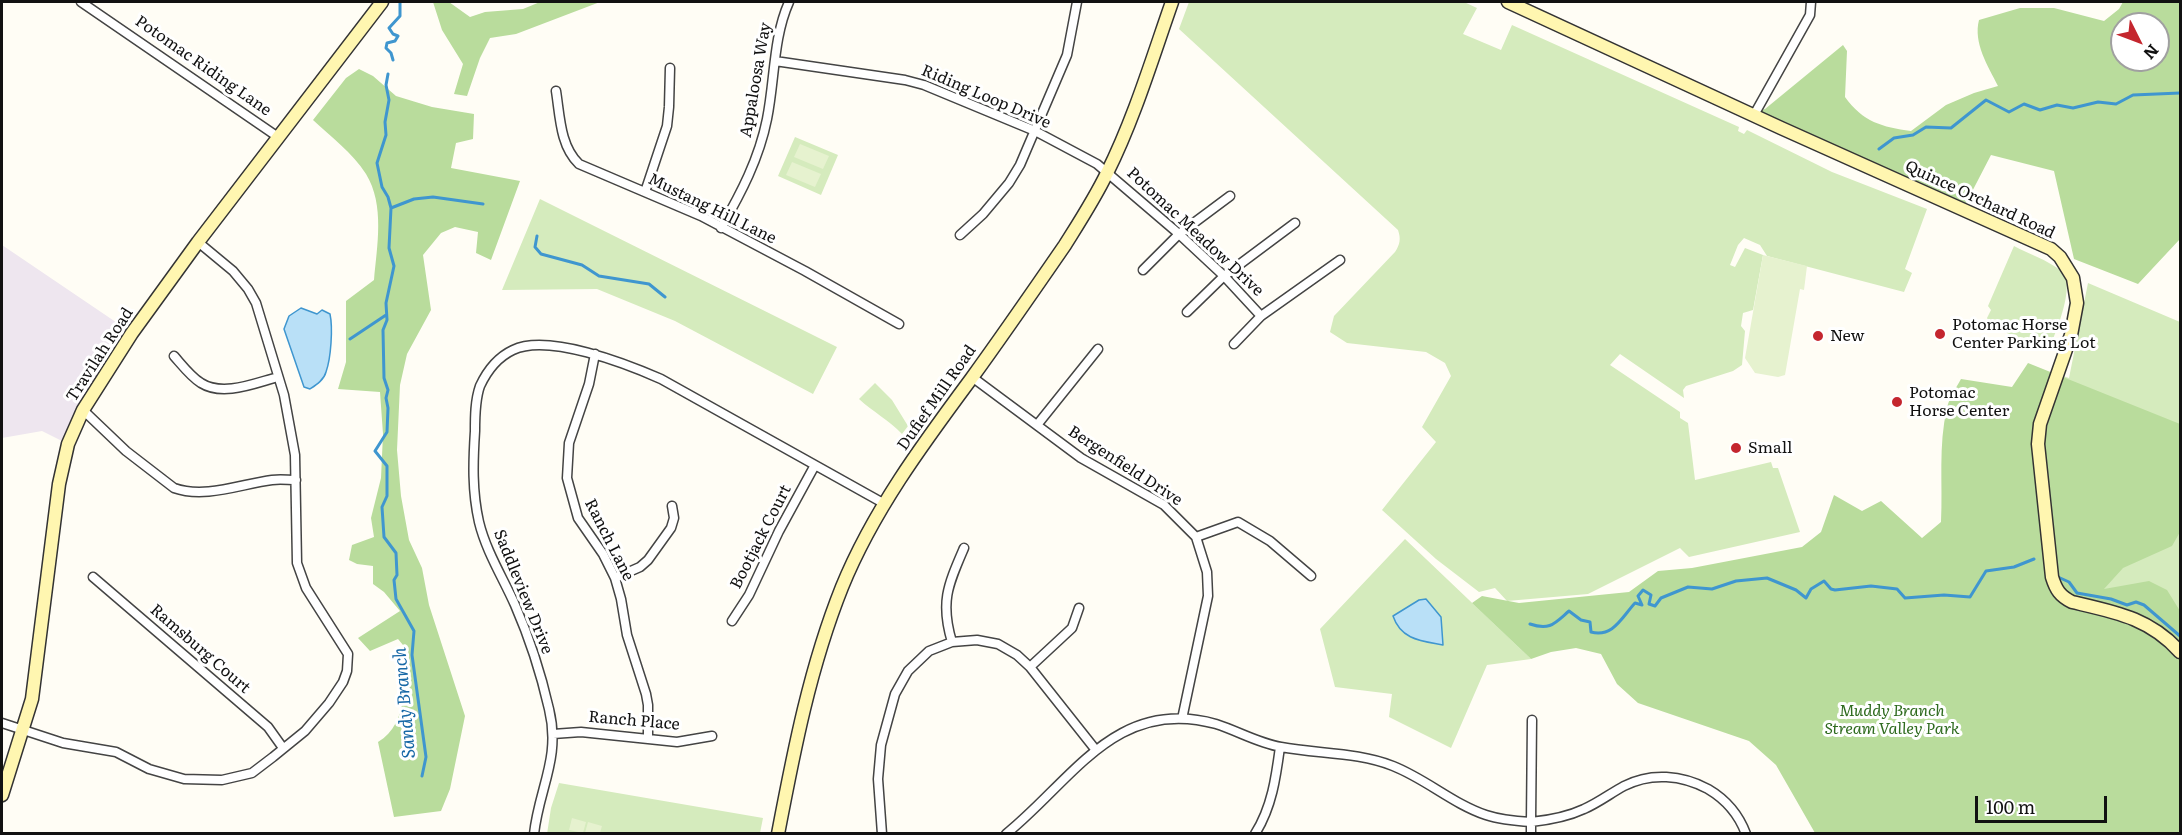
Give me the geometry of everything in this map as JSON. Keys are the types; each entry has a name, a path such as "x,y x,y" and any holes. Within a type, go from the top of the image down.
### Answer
{"main road":[{"name":"Travilah Road","path":"2,795 32,699 59,484 68,444 83,410 132,333 198,242 382,2"},
{"name":"Dufief Mill Road","path":"778,834 800,722 818,654 842,587 883,503 1088,209 1128,125 1172,2"},
{"name":"Quince Orchard Road","path":"1508,2 2016,232 2051,249 2060,257 2073,278 2077,303 2071,335 2040,423 2038,444 2052,577 2056,590 2063,597 2072,602 2138,619 2161,633 2181,652"}],"street":[{"name":"Potomac Riding Lane","path":"81,2 278,136"},
{"name":"Appaloosa Way","path":"721,228 751,174 759,154 767,118 780,21 789,2"},
{"path":"960,236 983,214 1009,183 1020,165 1067,55 1077,2"},
{"path":"1754,115 1810,15 1811,2"},
{"name":"Riding Loop Drive","path":"775,61 905,80 928,87 1035,131 1108,171"},
{"path":"645,192 667,126 670,68"},
{"name":"Mustang Hill Lane","path":"556,91 564,140 572,158 588,168 702,216 899,324"},
{"name":"Potomac Meadow Drive","path":"1108,171 1224,276 1261,316"},
{"path":"1143,270 1179,234 1230,195"},
{"path":"1187,312 1224,276 1295,224"},
{"path":"2,723 63,742 116,752 149,769 184,779 222,780 252,773 305,731 329,703 343,682 347,671 348,654 301,577 297,563 294,455 284,395 256,303 233,271 198,242"},
{"path":"1234,344 1261,316 1340,260"},
{"name":"Saddleview Drive","path":"534,834 538,809 553,759 550,710 516,608 486,543 479,522 472,476 479,388 491,367 504,354 515,349 546,345 595,354 636,368 661,379 883,503"},
{"path":"1037,425 1098,349"},
{"name":"Ranch Lane","path":"595,354 589,384 569,443 567,478 578,518 603,554 615,578 627,635 646,694 648,740"},
{"path":"174,356 200,382 209,386 229,389 278,377"},
{"name":"Bergenfield Drive","path":"972,377 1081,458 1164,505 1196,537 1207,572 1208,596 1182,719"},
{"path":"83,410 126,451 174,488 183,491 215,491 273,480 296,480"},
{"name":"Bootjack Court","path":"732,621 749,595 779,531 815,465"},
{"path":"615,578 640,567 648,560 671,528 674,518 672,506"},
{"path":"1196,537 1238,522 1270,541 1311,576"},
{"path":"952,642 945,608 952,577 964,548"},
{"name":"Ramsburg Court","path":"93,577 268,727 283,748"},
{"path":"1030,667 1072,628 1079,608"},
{"path":"882,834 878,778 881,745 895,694 908,671 929,651 952,642 977,640 998,644 1017,654 1095,749"},
{"path":"1006,834 1095,749 1116,735 1160,720 1182,719 1216,724 1254,740 1280,747 1359,757 1391,765 1418,777 1466,806 1508,821 1531,822 1572,814 1641,779 1670,777 1693,781 1717,794 1734,811 1746,834"},
{"path":"1531,834 1532,720"},
{"name":"Ranch Place","path":"553,734 581,732 677,742 712,735"},
{"path":"1255,834 1273,792 1280,747"}],"shaded area":[{"path":"2,245 132,333 68,444 42,431 2,438"}],"green space":[{"path":"433,2 449,2 470,17 485,12 523,9 540,2 600,2 516,34 490,38 480,58 467,96 454,94 463,64 442,30"},
{"path":"1189,2 1464,2 1477,8 1463,34 1501,50 1512,25 1739,127 1738,131 1744,134 1747,130 1832,172 1927,209 1905,269 1912,273 1904,292 1767,256 1760,245 1744,238 1738,245 1730,265 1735,267 1745,248 1763,255 1753,310 1743,313 1741,326 1745,331 1742,365 1733,371 1686,386 1683,390 1684,398 1620,354 1610,365 1680,412 1680,418 1688,423 1695,480 1771,462 1773,468 1778,468 1800,532 1689,557 1680,548 1588,594 1507,601 1495,588 1479,592 1436,559 1382,510 1436,442 1422,427 1451,376 1445,363 1426,352 1347,343 1330,332 1334,316 1395,252 1400,241 1398,230 1179,29"},
{"path":"2123,2 2180,2 2180,239 2138,284 2074,259 2054,171 1991,155 1963,209 1750,114 1765,109 1843,45 1847,51 1845,97 1866,118 1891,128 1911,131 1946,105 1998,86 1980,46 1979,20 2020,8 2054,8 2104,21 2110,16 2110,72 2170,72 2170,12 2115,12"},
{"path":"359,69 373,76 396,96 432,107 474,114 473,139 456,143 451,168 520,181 491,260 476,253 478,232 455,227 441,233 423,255 431,310 407,354 400,385 397,450 401,496 409,540 422,568 429,605 465,716 450,789 441,811 394,817 378,742 396,723 400,711 404,685 403,645 398,639 370,651 358,638 400,611 384,592 373,584 373,566 357,564 349,560 352,545 374,537 371,518 381,478 383,434 380,392 338,389 346,362 346,301 374,280 378,212 372,186 366,174 348,152 313,120 346,78"},
{"path":"795,137 838,155 821,195 778,176"},
{"path":"800,144 829,156 823,169 794,157"},
{"path":"792,162 821,174 815,187 786,175"},
{"path":"540,199 837,347 813,394 675,321 597,289 502,290"},
{"path":"2014,246 2055,266 2065,276 2067,286 2064,308 2049,350 1992,327 1987,318 1991,310 1988,306"},
{"path":"1763,255 1807,266 1804,290 1800,289 1785,375 1778,377 1755,373 1745,358"},
{"path":"2088,283 2180,322 2180,648 2073,599 2060,375 2069,378"},
{"name":"Muddy Branch Stream Valley Park","path":"2028,363 2180,424 2180,532 2172,546 2123,568 2104,589 2149,581 2167,590 2180,611 2180,833 1815,833 1776,765 1749,741 1638,703 1617,684 1601,654 1576,648 1551,652 1531,659 1472,603 1482,596 1519,603 1629,592 1658,571 1692,568 1802,547 1821,532 1834,495 1862,511 1881,501 1922,538 1941,522 1944,422 1949,401 1961,379 2012,387"},
{"path":"875,383 892,400 908,426 902,434 859,399"},
{"path":"1405,539 1531,659 1487,665 1451,748 1389,717 1392,694 1335,687 1320,629"},
{"path":"559,783 763,818 760,833 547,834 551,808"},
{"path":"572,818 586,822 583,833 569,830"},
{"path":"588,822 602,826 600,833 585,833"}],"water":[{"path":"301,308 317,314 322,310 330,314 331,320 328,366 322,380 310,389 304,387 284,329 289,316"},
{"path":"1426,599 1441,617 1443,645 1407,635 1401,630 1393,616 1419,600"}],"waterway":[{"name":"Sandy Branch","path":"393,60 386,48 387,43 395,41 398,36 393,34 389,28 400,16 400,2"},
{"name":"Sandy Branch","path":"388,74 386,85 389,100 385,122 386,135 377,163 382,187 391,208 389,248 394,266 386,303 387,320 383,330 384,378 388,390 386,398 387,432 375,451 387,466 387,496 382,507 384,537 396,553 397,575 394,580 396,599 414,631 412,655 426,757 422,776"},
{"path":"1879,149 1894,138 1913,135 1926,127 1951,128 1986,100 2009,112 2024,104 2040,110 2057,105 2073,108 2098,102 2116,104 2133,95 2180,93"},
{"path":"391,208 414,199 433,197 483,204"},
{"path":"537,236 535,247 541,254 582,265 599,276 649,284 665,297"},
{"path":"350,339 386,315"},
{"path":"1530,624 1543,627 1552,625 1569,611 1581,620 1590,622 1591,632 1605,632 1616,625 1635,603 1642,605 1638,596 1643,590 1651,595 1649,604 1655,606 1661,598 1688,587 1712,589 1736,581 1767,578 1796,590 1806,598 1811,589 1824,581 1835,590 1871,586 1897,589 1905,598 1944,595 1970,597 1986,571 2014,567 2034,559"},
{"path":"2058,577 2069,582 2077,593 2111,599 2127,605 2136,602 2144,605 2180,636"}],"place":[{"name":"Potomac Horse Center Parking Lot","path":"1940,334"},
{"name":"New","path":"1818,336"},
{"name":"Potomac Horse Center","path":"1897,402"},
{"name":"Small","path":"1736,448"}]}
